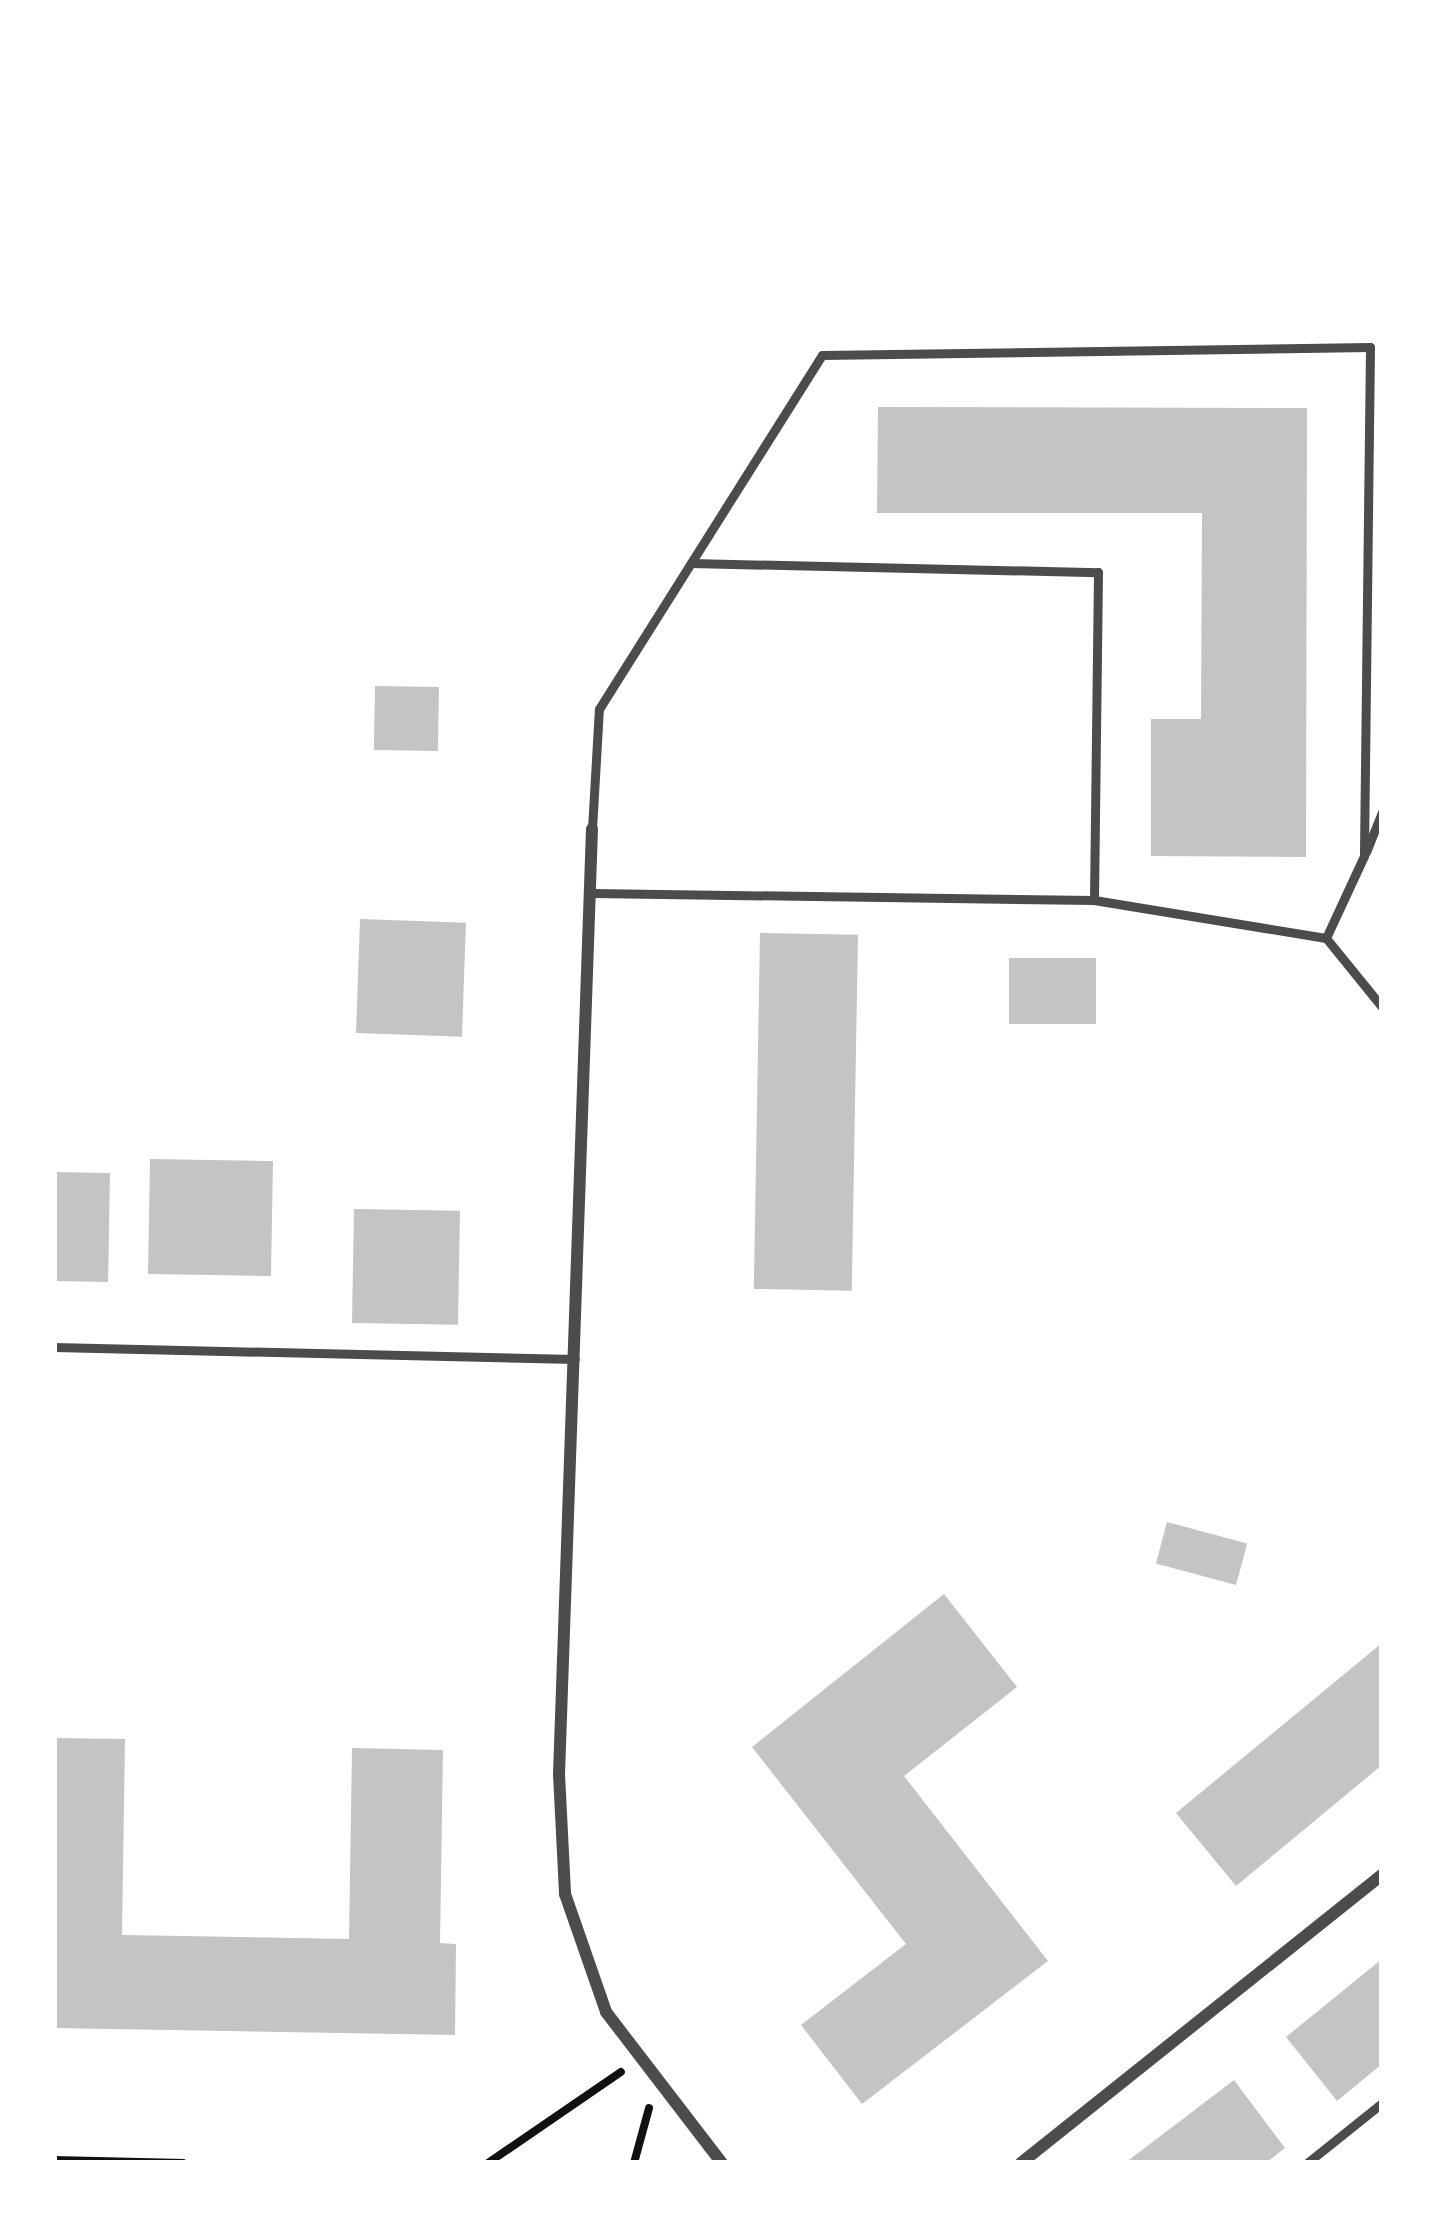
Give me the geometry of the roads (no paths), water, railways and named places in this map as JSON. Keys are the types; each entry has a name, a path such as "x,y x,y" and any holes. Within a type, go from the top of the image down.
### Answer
{"street":[{"path":"592,829 559,1774 566,1894 606,2012 722,2163"},
{"path":"1021,2163 1382,1876"}],"lane":[{"path":"592,829 599,709 822,355 1370,347 1364,856"},
{"path":"691,563 1098,572 1094,900"},
{"path":"1326,938 1382,812"},
{"path":"592,893 1094,900 1326,938 1382,1007"},
{"path":"54,1347 575,1359"},
{"path":"1307,2163 1382,2104"}]}
